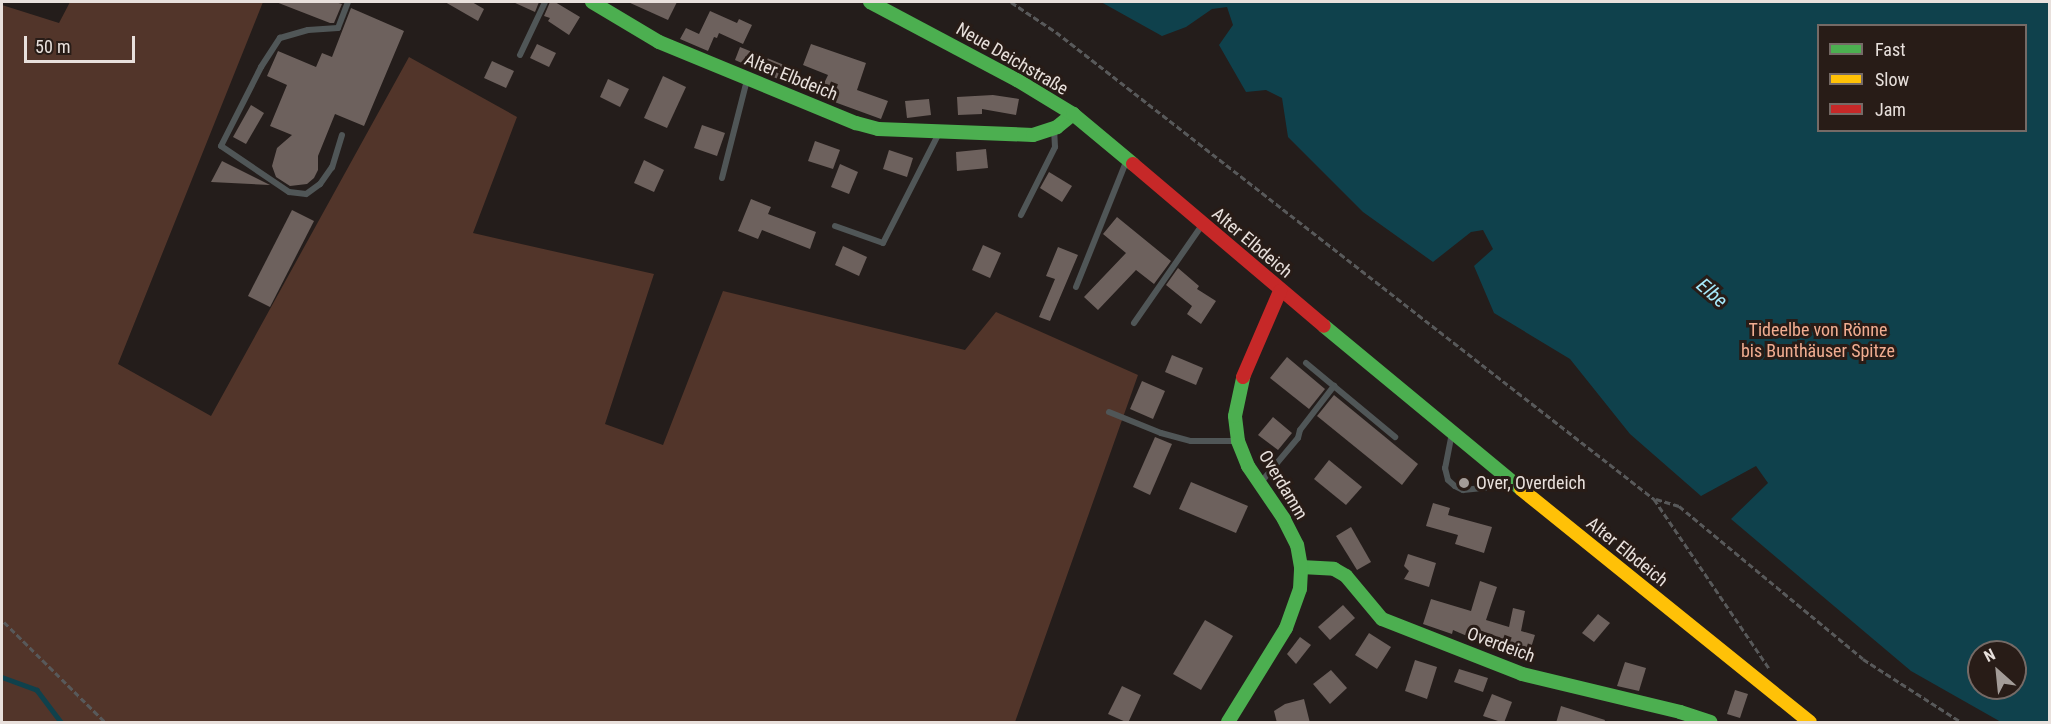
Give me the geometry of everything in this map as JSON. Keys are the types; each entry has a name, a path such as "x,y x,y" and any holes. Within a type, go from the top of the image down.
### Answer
{"street":[{"name":"Alter Elbdeich","path":"592,2 659,42 856,123 878,129 903,132 940,131 1033,135 1054,128 1073,114 1452,434 1810,723"},
{"name":"Neue Deichstraße","path":"870,2 1017,80 1073,114"},
{"name":"Overdamm","path":"1228,723 1290,619 1300,589 1301,567 1291,532 1248,466 1238,441 1235,416 1239,387 1269,312 1280,291"},
{"name":"Overdeich","path":"1301,567 1334,569 1346,576 1382,619 1512,670 1680,712 1710,723"}],"lane":[{"path":"342,135 332,168 320,184 306,194 289,192 221,146 261,67 280,38 308,30 338,28 348,2"},
{"path":"520,55 545,2"},
{"path":"722,178 748,78"},
{"path":"1021,215 1055,147 1054,128"},
{"path":"835,226 884,243 940,131"},
{"path":"1076,286 1126,160"},
{"path":"1134,323 1203,225"},
{"path":"1306,363 1395,437"},
{"path":"1259,484 1298,438 1300,430 1334,386"},
{"path":"1109,412 1161,433 1191,441 1238,441"},
{"path":"1452,434 1445,468 1448,480 1455,486 1470,490 1515,485"}],"path":[{"path":"1011,2 1056,32 1654,499 1773,674"},
{"path":"1654,499 1679,506 1863,659 1961,723"},
{"path":"4,622 105,723"}],"shaded area":[{"path":"70,2 263,2 118,364 211,416 409,57 517,117 473,233 654,274 605,424 663,445 723,291 965,350 996,312 1138,375 1015,722 2,722 2,5 59,23"}],"water":[{"name":"Tideelbe von Rönne bis Bunthäuser Spitze","path":"1101,2 2049,2 2049,722 2001,722 1911,671 1731,519 1768,483 1756,466 1701,496 1630,434 1570,359 1494,313 1474,266 1493,249 1483,230 1471,232 1433,262 1363,212 1288,137 1282,98 1266,90 1246,92 1219,45 1233,25 1227,7 1212,9 1186,27 1162,36"}],"building":[{"path":"276,2 342,4 334,23 330,23"},
{"path":"445,2 472,2 484,9 478,21"},
{"path":"513,2 539,2 535,12"},
{"path":"550,2 555,2 580,17 569,35 548,21 550,18 544,16"},
{"path":"628,2 677,2 668,20"},
{"path":"351,8 404,31 364,126 335,114 318,156 318,170 314,178 307,184 290,186 276,177 272,166 277,148 292,135 270,126 287,85 267,76 278,51 316,67 322,53 332,57"},
{"path":"710,11 737,23 739,19 752,25 743,44 719,33 717,38 714,37 708,51 680,39 686,28 699,34"},
{"path":"537,44 556,53 549,67 530,58"},
{"path":"811,44 866,63 857,90 888,101 881,119 818,96 828,75 803,65"},
{"path":"740,47 794,69 787,83 735,60"},
{"path":"492,61 514,71 506,88 484,78"},
{"path":"663,76 686,87 667,128 644,118"},
{"path":"608,79 629,89 620,107 600,97"},
{"path":"993,95 1019,99 1016,115 982,109 982,114 958,115 957,97"},
{"path":"929,99 931,115 907,118 905,101"},
{"path":"251,105 264,113 246,144 233,137"},
{"path":"702,125 725,133 717,156 694,148"},
{"path":"815,141 840,150 833,169 808,161"},
{"path":"986,149 988,168 957,171 956,152"},
{"path":"889,150 913,158 907,177 883,169"},
{"path":"644,160 664,170 654,192 634,183"},
{"path":"222,161 270,185 211,182"},
{"path":"840,164 858,172 849,194 831,187"},
{"path":"1049,172 1072,186 1062,202 1040,188"},
{"path":"751,199 771,207 768,214 816,232 810,249 762,230 758,239 738,231"},
{"path":"292,210 314,221 270,307 248,296"},
{"path":"1117,217 1171,261 1154,284 1136,270 1098,310 1084,297 1126,253 1103,234"},
{"path":"983,245 1001,253 990,278 972,270"},
{"path":"843,246 867,257 859,276 835,265"},
{"path":"1058,247 1078,255 1050,321 1039,317 1055,279 1046,276"},
{"path":"1178,268 1199,286 1197,289 1216,301 1201,324 1187,314 1192,306 1166,285"},
{"path":"1172,355 1203,368 1196,385 1165,372"},
{"path":"1287,357 1325,389 1309,409 1270,378"},
{"path":"1142,381 1165,391 1153,419 1130,409"},
{"path":"1334,395 1418,464 1402,485 1317,416"},
{"path":"1273,417 1292,433 1278,450 1258,435"},
{"path":"1155,437 1172,444 1150,495 1133,487"},
{"path":"1329,460 1362,487 1346,505 1314,479"},
{"path":"1191,482 1248,506 1236,533 1179,509"},
{"path":"1433,503 1450,508 1448,515 1492,527 1484,553 1455,544 1458,535 1426,526"},
{"path":"1351,527 1371,562 1357,570 1336,536"},
{"path":"1408,554 1436,563 1429,587 1404,579 1409,571 1404,566"},
{"path":"1480,581 1497,587 1486,620 1509,627 1513,608 1525,611 1521,631 1535,635 1529,654 1489,641 1488,645 1453,630 1452,634 1423,624 1431,599 1471,611"},
{"path":"1343,605 1355,618 1330,640 1318,627"},
{"path":"1598,614 1610,623 1594,642 1582,633"},
{"path":"1205,620 1233,636 1201,690 1173,674"},
{"path":"1369,633 1391,647 1377,669 1355,655"},
{"path":"1300,637 1311,645 1296,664 1287,654"},
{"path":"1415,660 1437,667 1427,699 1405,691"},
{"path":"1625,662 1646,668 1639,691 1617,686"},
{"path":"1459,669 1488,678 1483,692 1454,682"},
{"path":"1331,670 1347,688 1330,704 1313,684"},
{"path":"1122,686 1141,695 1128,723 1108,714"},
{"path":"1735,690 1748,694 1740,718 1727,714"},
{"path":"1492,694 1512,702 1504,723 1483,716"},
{"path":"1304,699 1310,723 1277,723 1274,711 1285,704"},
{"path":"1561,706 1605,720 1604,723 1556,723"}],"waterway":[{"path":"2,677 37,690 61,722"}],"traffic: fast":[{"path":"592,2 659,42 856,123 878,129 1033,135 1057,127 1073,114"},
{"path":"870,2 1017,80 1073,114 1133,164"},
{"path":"1324,326 1521,489"},
{"path":"1228,722 1286,628 1300,589 1301,567 1297,545 1284,519 1248,466 1238,441 1235,416 1243,377"},
{"path":"1301,567 1334,569 1346,576 1382,619 1522,674 1680,712 1710,722"}],"traffic: slow":[{"path":"1521,489 1810,722"}],"traffic: jam":[{"path":"1133,164 1324,326"},
{"path":"1243,377 1280,291"}],"place":[{"name":"Over, Overdeich","path":"1464,483"}],"water label":[{"name":"Elbe","path":"1712,293"}]}
